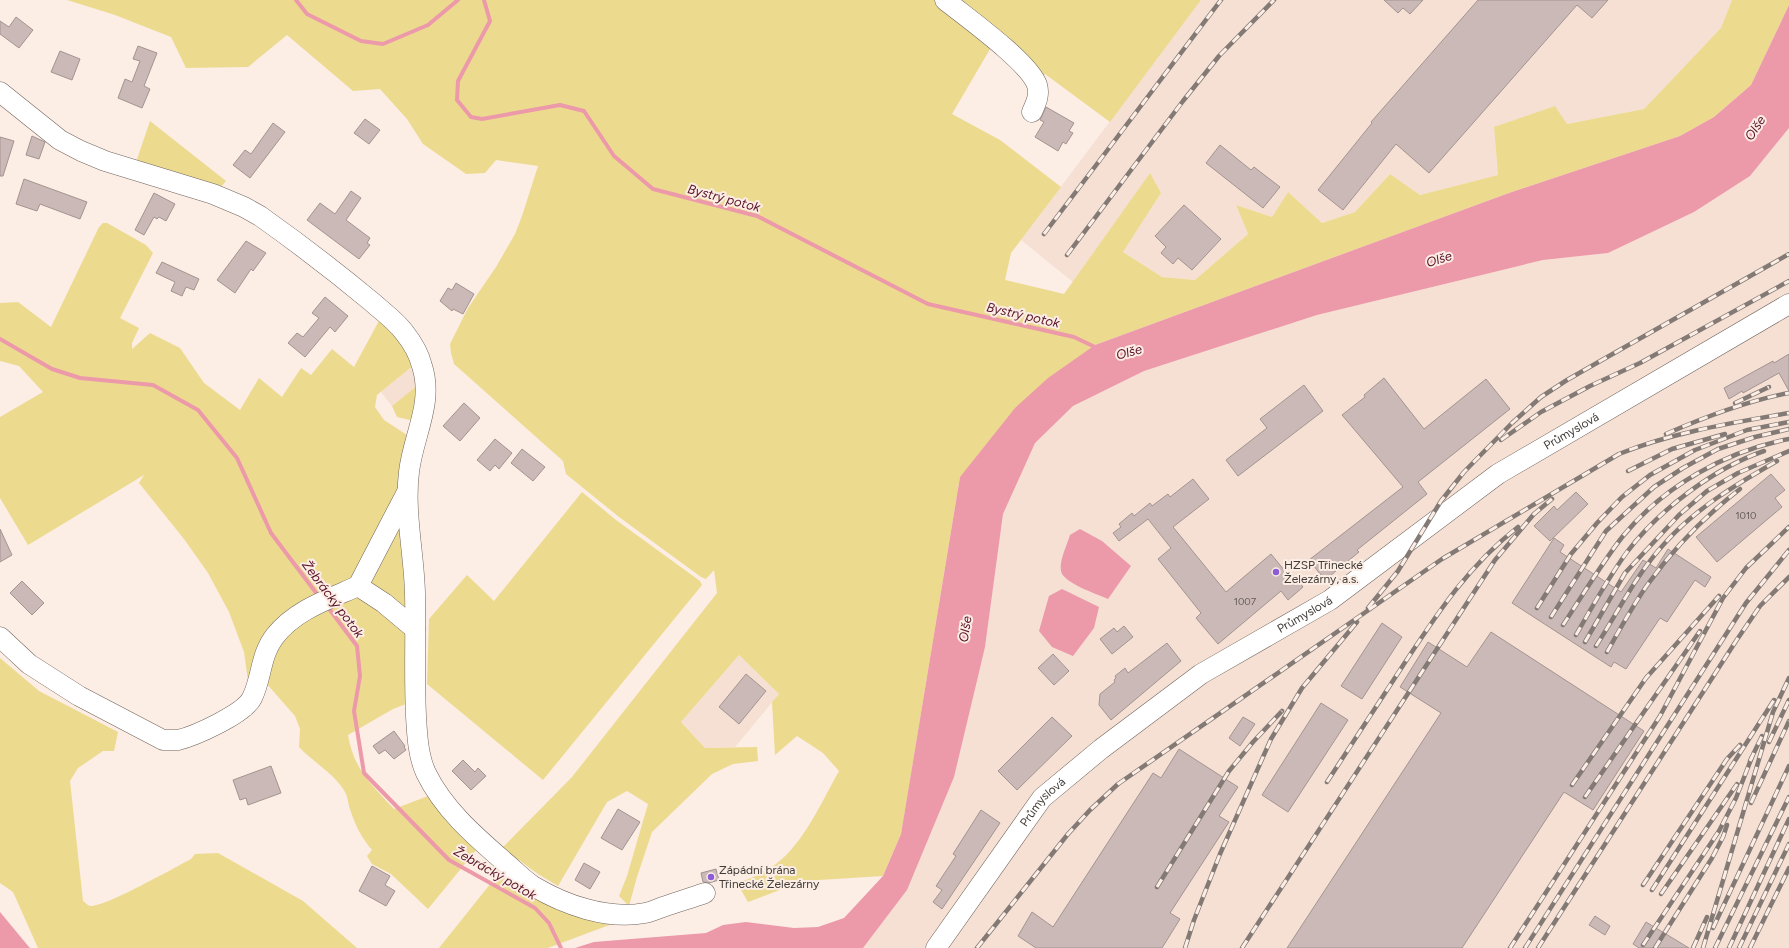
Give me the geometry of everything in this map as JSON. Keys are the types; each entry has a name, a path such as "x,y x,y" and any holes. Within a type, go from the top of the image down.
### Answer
{"street":[{"path":"945,0 1018,61 1030,74 1037,86 1038,98 1032,112"},
{"path":"0,92 60,140 82,151 105,161 213,194 244,207 297,243 390,317 405,333 415,348 426,384 423,415 409,471 408,492 410,537 415,590 415,701 420,752 426,772 439,795 476,838 532,885 569,903 600,912 619,915 646,913 705,893"},
{"name":"Průmyslová","path":"936,948 1042,798 1107,745 1201,674 1330,600 1498,474 1789,304"},
{"path":"0,637 29,664 79,696 163,740 178,740 228,719 252,699 264,654 275,636 287,623 314,606 358,586 408,492"},
{"path":"358,586 384,603 416,629"}],"shaded area":[{"path":"67,0 937,0 993,44 952,114 1000,140 1061,187 1011,253 1005,280 1064,294 1150,173 1161,193 1123,252 1162,277 1195,280 1248,234 1236,205 1272,217 1288,192 1322,223 1355,212 1390,174 1420,195 1498,175 1494,127 1555,106 1567,124 1644,109 1721,28 1732,0 1789,0 1789,5 1751,85 1714,117 1680,136 1509,193 1095,345 960,477 901,834 883,876 803,881 748,902 737,883 752,878 767,870 786,855 812,821 839,771 823,753 797,736 775,755 772,702 779,694 739,655 681,722 705,748 757,747 758,761 733,764 712,774 652,832 629,906 619,896 627,876 648,804 627,791 607,802 558,886 538,874 502,848 572,777 717,593 714,570 706,579 701,577 619,517 566,474 563,461 454,364 450,344 468,308 496,267 515,234 538,166 496,160 485,173 466,174 423,144 407,119 380,89 353,91 287,35 248,67 186,68 171,37 115,15"},
{"path":"957,0 1201,0 1110,122 1045,74 1042,78"},
{"path":"1201,0 1732,0 1721,28 1644,109 1567,124 1494,127 1498,175 1420,195 1390,174 1355,212 1322,223 1288,192 1272,217 1236,205 1248,234 1195,280 1162,277 1123,252 1161,193 1150,174 1073,282 1021,240"},
{"path":"150,121 226,181 220,188 136,162"},
{"path":"1789,128 1789,948 863,948 907,890 985,647 1003,514 1034,443 1073,406 1144,371 1317,315 1543,260 1608,253 1694,212 1750,176"},
{"path":"103,223 107,223 146,245 153,253 120,318 139,328 132,343 132,349 150,333 180,348 204,383 240,410 259,378 282,397 301,368 311,375 332,349 354,367 381,317 392,327 414,365 377,395 375,407 384,420 407,435 400,477 408,591 406,704 393,709 348,735 354,758 359,767 371,784 394,809 428,796 477,849 428,909 391,874 372,864 367,856 372,850 356,826 345,792 336,779 299,747 300,729 295,716 266,683 260,646 248,681 244,652 229,612 208,573 184,539 139,483 144,475 28,545 0,498 0,417 43,392 19,366 0,361 0,303 18,302 51,327 99,227"},
{"path":"414,365 419,384 392,406 381,392"},
{"path":"419,384 415,416 410,420 397,417 392,406"},
{"path":"582,492 616,520 700,581 702,585 543,780 427,684 429,619 467,575 494,601"},
{"path":"739,655 779,694 735,747 705,748 681,722"},
{"path":"0,658 39,691 118,732 114,751 103,751 78,768 70,781 83,901 89,906 111,900 125,894 191,859 195,854 218,853 303,901 357,948 38,948 13,892 0,883"},
{"path":"499,873 531,895 561,910 612,924 548,948 439,948"}],"water":[{"name":"Olše","path":"1789,5 1789,128 1750,176 1694,212 1608,253 1543,260 1317,315 1144,371 1073,406 1035,443 1003,514 985,647 954,777 907,890 863,948 575,948 594,942 706,933 723,925 746,922 794,928 818,927 844,918 883,876 901,834 960,477 1015,408 1048,378 1095,345 1509,193 1680,136 1714,117 1751,85"},
{"path":"1080,529 1102,541 1131,566 1108,599 1074,584 1063,575 1061,571 1062,558 1070,535"},
{"path":"1062,589 1099,607 1094,628 1073,656 1052,647 1039,631 1049,596"},
{"path":"0,912 29,947 30,948 0,948"}],"building":[{"path":"1384,0 1423,0 1410,14 1403,8 1398,13"},
{"path":"1478,0 1608,0 1592,18 1577,5 1429,173 1396,144 1343,210 1318,190 1372,123 1371,122"},
{"path":"16,17 33,30 19,48 0,34 0,21 9,27"},
{"path":"138,46 157,53 144,86 150,89 142,108 118,98 125,79 132,82 140,61 133,59"},
{"path":"60,51 80,59 72,80 51,72"},
{"path":"1046,107 1074,123 1069,131 1073,133 1066,144 1063,142 1058,151 1035,137 1044,122 1040,120"},
{"path":"365,119 380,130 369,144 354,133"},
{"path":"273,123 285,132 250,178 233,165 245,150 251,154"},
{"path":"32,136 45,142 39,159 26,155"},
{"path":"0,137 14,141 3,176 0,176"},
{"path":"1220,145 1251,170 1254,167 1280,187 1263,208 1206,163"},
{"path":"24,179 87,202 80,219 40,204 37,211 16,204"},
{"path":"351,191 361,198 346,220 370,238 367,243 370,245 359,259 307,220 320,203 335,214"},
{"path":"154,193 175,204 166,221 159,217 157,219 154,217 144,235 135,230"},
{"path":"1184,205 1221,239 1192,270 1178,258 1173,264 1161,253 1166,247 1155,236"},
{"path":"246,241 266,253 253,271 251,269 235,293 217,280"},
{"path":"162,262 199,279 194,290 186,287 182,296 171,291 175,282 156,273"},
{"path":"456,283 474,294 463,314 453,309 452,311 440,301 448,288 452,290"},
{"path":"325,297 348,316 335,332 330,327 305,357 288,343 297,333 303,337 319,318 312,313"},
{"path":"1789,354 1789,391 1779,373 1729,399 1724,388 1773,361 1774,363"},
{"path":"1384,378 1424,429 1486,379 1510,409 1418,482 1427,494 1357,550 1359,552 1325,580 1309,560 1403,487 1342,415 1365,397 1364,395"},
{"path":"1304,385 1323,411 1238,476 1226,460 1267,428 1260,419"},
{"path":"464,403 480,418 460,441 443,426"},
{"path":"495,439 512,453 499,469 495,465 490,471 477,460"},
{"path":"522,449 545,467 533,481 511,463"},
{"path":"1771,474 1785,490 1775,498 1782,507 1717,562 1696,537"},
{"path":"1193,479 1209,499 1173,527 1226,592 1271,554 1289,576 1292,574 1303,587 1288,600 1281,591 1218,644 1196,618 1201,613 1158,559 1171,548 1148,519 1119,541 1113,533 1121,527 1119,524 1132,513 1134,516 1150,503 1152,506 1168,494 1170,497"},
{"path":"1576,492 1588,504 1550,541 1534,526 1554,506 1557,510"},
{"path":"0,529 12,555 0,562"},
{"path":"1554,538 1564,545 1560,552 1621,592 1643,560 1656,568 1668,549 1711,577 1705,587 1695,580 1667,622 1660,618 1626,669 1614,662 1611,667 1512,603"},
{"path":"22,581 44,603 32,615 10,593"},
{"path":"1382,623 1402,637 1362,699 1341,686"},
{"path":"1124,626 1133,637 1112,654 1100,639 1114,628 1117,632"},
{"path":"1491,632 1644,731 1593,810 1564,792 1462,948 1287,948 1441,713 1400,687 1428,642 1467,667"},
{"path":"1167,643 1181,661 1111,720 1099,705 1100,694 1115,682 1115,676 1125,668 1128,673"},
{"path":"1053,654 1069,671 1054,685 1038,668"},
{"path":"746,674 766,691 739,724 719,707"},
{"path":"1321,703 1348,720 1288,812 1262,795"},
{"path":"1052,717 1072,736 1017,790 998,771"},
{"path":"1243,717 1255,724 1240,746 1229,738"},
{"path":"394,731 405,746 404,747 406,750 394,759 385,750 379,754 373,746"},
{"path":"1179,749 1238,787 1219,816 1229,822 1170,913 1180,919 1162,948 1036,948 1018,936 1032,912 1053,927 1153,773 1161,778"},
{"path":"463,760 475,772 478,768 486,776 471,790 452,771"},
{"path":"271,766 281,793 248,805 246,798 240,800 233,780"},
{"path":"618,809 640,822 622,850 601,838"},
{"path":"981,810 1000,823 942,909 933,902 942,890 936,886 956,856 953,854"},
{"path":"584,863 600,872 590,889 575,880"},
{"path":"372,866 390,876 385,885 395,891 386,906 359,891"},
{"name":"Zápádní brána Třinecké Železárny","path":"716,869 719,880 709,883 703,882 701,873"},
{"path":"1595,916 1610,926 1605,935 1589,925"},
{"path":"1646,922 1689,948 1639,948 1633,944"}],"waterway":[{"name":"Bystrý potok","path":"296,0 307,14 361,41 383,44 428,25 458,0"},
{"name":"Bystrý potok","path":"484,0 490,21 458,81 457,100 471,117 482,119 560,105 584,111 614,156 653,189 757,216 928,304 1074,337 1097,348"},
{"name":"Žebrácký potok","path":"0,339 52,369 80,378 153,385 198,410 237,458 271,533 320,598"},
{"name":"Žebrácký potok","path":"327,606 357,646 360,676 354,711 364,773 449,860 535,908 549,923 561,948"}],"railway":[{"path":"1044,234 1221,0"},
{"path":"1067,255 1183,101 1219,56 1274,0"},
{"path":"1368,608 1398,571 1441,501 1464,472 1512,423 1541,397 1567,380 1789,254"},
{"path":"1501,440 1541,412 1590,386 1640,363 1789,281"},
{"path":"1735,403 1769,387"},
{"path":"1666,434 1726,410 1757,400 1789,393"},
{"path":"977,948 1068,834 1090,810 1118,784 1442,559 1619,454 1639,446 1681,434 1789,413"},
{"path":"1537,608 1571,554 1597,523 1622,497 1650,475 1695,450 1747,430 1789,422"},
{"path":"1551,617 1606,531 1654,487 1683,468 1718,449 1755,437 1789,429"},
{"path":"1628,471 1672,449 1725,434"},
{"path":"1563,625 1623,536 1657,501 1677,486 1720,462 1742,452 1789,439"},
{"path":"1576,635 1620,562 1640,536 1655,521 1671,506 1707,479 1745,458 1764,451"},
{"path":"1585,642 1625,573 1679,515 1707,491 1738,473 1789,451"},
{"path":"1596,646 1628,593 1646,567 1677,530 1718,498 1777,461"},
{"path":"1607,652 1642,592 1668,558 1702,521 1740,489"},
{"path":"1242,948 1495,560 1534,514 1552,499"},
{"path":"1327,782 1428,628 1454,592 1483,558 1518,527"},
{"path":"1510,948 1660,716 1723,598 1746,568 1789,527"},
{"path":"1525,948 1746,603 1789,550"},
{"path":"1538,948 1736,641 1760,606 1789,577"},
{"path":"1572,785 1646,678 1719,596"},
{"path":"1185,948 1194,920 1220,854 1271,739 1302,688 1357,622"},
{"path":"1585,797 1700,631"},
{"path":"1703,948 1773,712 1789,678"},
{"path":"1652,890 1774,700"},
{"path":"1769,742 1789,700"},
{"path":"1157,887 1229,771 1253,742 1282,711"},
{"path":"1751,803 1789,721"},
{"path":"1750,761 1762,736"},
{"path":"1643,885 1727,759 1740,745"},
{"path":"1643,945 1719,831 1736,798 1752,757"},
{"path":"1713,928 1789,766"},
{"path":"1661,894 1737,784"},
{"path":"1715,948 1789,797"},
{"path":"1729,948 1789,819"},
{"path":"1655,948 1712,858 1723,837 1727,825"},
{"path":"1739,948 1789,844"},
{"path":"1750,948 1789,868"},
{"path":"1693,948 1707,917"}],"place":[{"name":"HZSP Třinecké Železárny, a.s.","path":"1276,572"},
{"name":"Zápádní brána Třinecké Železárny","path":"711,877"}]}
